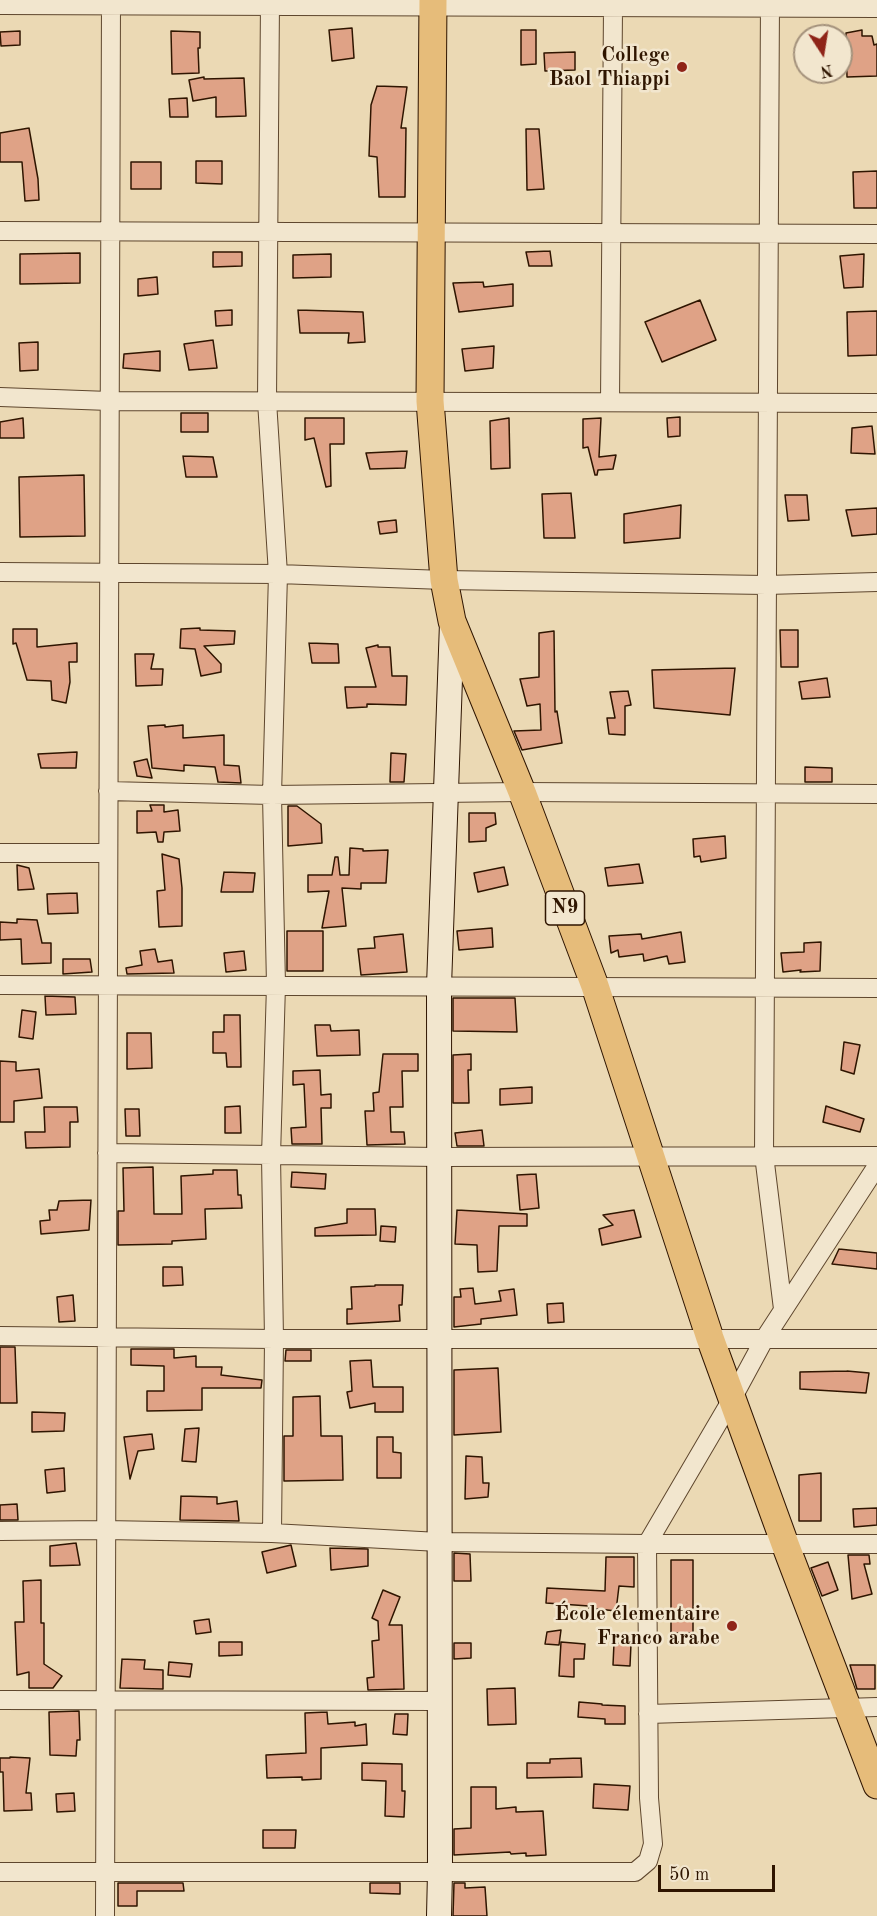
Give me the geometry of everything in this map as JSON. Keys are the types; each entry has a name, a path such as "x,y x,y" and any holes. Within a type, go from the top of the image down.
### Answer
{"main road":[{"name":"N9","path":"433,3 430,401 444,580 453,621 522,792 595,986 710,1338 785,1544 877,1785"},
{"path":"439,1916 439,986 453,621"}],"street":[{"path":"105,1916 111,3"},
{"path":"270,3 267,401 279,574 272,795 276,985 271,1156 274,1339 272,1533"},
{"path":"0,5 433,3 613,7 770,4 877,8"},
{"path":"770,4 764,1155 783,1309"},
{"path":"610,402 613,7"},
{"path":"0,231 877,234"},
{"path":"0,397 110,400 877,403"},
{"path":"0,572 279,574 444,580 766,585 877,582"},
{"path":"108,791 272,795 522,792 877,794"},
{"path":"0,853 108,853"},
{"path":"0,985 877,988"},
{"path":"107,1153 271,1156 877,1156"},
{"path":"0,1872 635,1872 648,1861 653,1844 649,1798 647,1544 765,1338 877,1166"},
{"path":"0,1336 274,1339 877,1339"},
{"path":"0,1531 272,1533 439,1542 877,1545"},
{"path":"0,1700 440,1701"},
{"path":"648,1714 877,1707"}],"building":[{"path":"352,28 354,58 332,61 329,30"},
{"path":"521,30 536,30 536,64 521,65"},
{"path":"862,30 862,36 872,36 874,45 877,44 877,76 853,77 853,32"},
{"path":"20,31 20,45 1,46 0,32"},
{"path":"171,31 200,32 199,73 172,74"},
{"path":"575,52 575,70 545,71 544,53"},
{"path":"204,77 204,79 244,78 246,116 216,117 216,97 193,101 189,80"},
{"path":"377,86 407,87 401,128 406,128 405,197 379,197 377,157 369,156 371,105"},
{"path":"187,98 188,117 170,117 169,99"},
{"path":"29,128 38,179 39,200 25,201 22,162 0,162 0,133"},
{"path":"526,129 539,129 544,189 527,190"},
{"path":"196,161 222,161 222,184 196,183"},
{"path":"131,162 161,162 161,189 131,189"},
{"path":"877,171 877,208 854,208 853,172"},
{"path":"550,251 552,266 529,266 526,252"},
{"path":"213,252 242,252 242,266 213,267"},
{"path":"80,253 80,283 20,284 20,254"},
{"path":"331,254 331,277 293,278 293,255"},
{"path":"864,254 863,287 844,288 840,256"},
{"path":"157,277 158,294 138,296 138,279"},
{"path":"483,282 484,287 513,284 513,306 459,312 453,283"},
{"path":"700,300 716,340 662,362 645,322"},
{"path":"232,310 232,325 216,326 215,311"},
{"path":"298,310 363,312 365,342 348,343 349,333 300,333"},
{"path":"877,311 877,355 848,356 847,312"},
{"path":"213,340 217,368 189,370 184,344"},
{"path":"38,342 38,370 20,371 19,343"},
{"path":"494,346 493,368 465,371 462,349"},
{"path":"160,351 160,371 123,368 124,354"},
{"path":"181,413 208,413 208,432 181,432"},
{"path":"680,417 680,436 668,437 667,418"},
{"path":"23,418 24,438 0,438 0,422"},
{"path":"305,418 344,418 344,444 330,444 331,486 326,487 314,438 305,440"},
{"path":"509,418 510,468 491,469 490,421"},
{"path":"601,418 599,457 616,455 613,469 598,470 595,475 588,447 583,448 583,419"},
{"path":"872,426 875,454 851,453 852,428"},
{"path":"407,451 405,468 370,469 366,453"},
{"path":"183,456 213,457 217,477 186,477"},
{"path":"84,475 85,536 20,537 19,477"},
{"path":"571,493 575,538 544,538 542,494"},
{"path":"785,495 807,495 809,520 788,521"},
{"path":"681,505 680,538 624,543 624,514"},
{"path":"877,508 877,534 852,536 846,510"},
{"path":"396,520 397,532 380,534 378,522"},
{"path":"200,628 200,630 235,631 234,644 204,646 221,664 221,672 201,676 195,649 180,648 181,629"},
{"path":"13,629 37,629 37,647 77,643 77,662 69,662 70,682 66,703 52,700 51,681 27,680 16,643 13,644"},
{"path":"780,630 798,630 798,667 781,667"},
{"path":"554,631 555,712 557,711 562,743 522,750 514,731 541,730 540,704 527,706 520,679 539,677 539,633"},
{"path":"309,643 338,644 339,663 312,663"},
{"path":"378,645 378,647 390,647 392,676 407,676 406,705 367,704 367,707 347,708 345,687 376,687 366,648"},
{"path":"135,654 154,654 151,669 163,669 162,685 136,686"},
{"path":"735,668 730,715 654,708 652,670"},
{"path":"827,678 830,697 802,699 799,682"},
{"path":"628,691 631,705 625,706 625,735 609,734 607,718 615,718 610,692"},
{"path":"165,725 165,727 183,725 183,738 224,735 224,765 239,766 241,783 218,782 215,767 184,765 184,771 152,768 148,726"},
{"path":"77,752 76,768 41,768 38,754"},
{"path":"391,753 406,754 404,782 390,782"},
{"path":"147,759 152,778 137,776 134,762"},
{"path":"805,767 832,768 832,782 805,782"},
{"path":"150,805 164,805 164,812 178,810 180,831 164,832 163,842 158,842 156,832 137,833 137,811 152,811"},
{"path":"288,806 297,806 321,824 322,843 288,846"},
{"path":"469,813 495,813 496,824 486,828 486,841 469,842"},
{"path":"725,836 726,858 701,862 700,856 694,857 693,839"},
{"path":"350,848 363,849 363,851 388,850 386,883 361,883 361,889 342,888 346,926 322,928 329,891 308,892 308,875 332,875 335,857 338,857 340,875 349,875"},
{"path":"162,854 179,859 182,926 159,927 157,891 165,890"},
{"path":"639,864 643,883 608,886 605,868"},
{"path":"17,865 29,868 34,889 18,890"},
{"path":"504,867 508,885 478,892 474,873"},
{"path":"224,872 255,873 253,892 221,892"},
{"path":"77,893 78,913 48,914 47,894"},
{"path":"17,919 37,920 42,943 51,943 51,963 22,964 21,939 0,940 0,922 17,923"},
{"path":"492,928 493,947 459,950 457,931"},
{"path":"287,931 323,931 323,971 287,971"},
{"path":"681,932 685,962 669,964 667,956 644,961 643,954 619,957 618,950 611,953 609,936 641,934 642,939"},
{"path":"403,934 407,972 361,975 358,949 375,948 374,937"},
{"path":"821,942 820,971 783,972 781,953 804,952 804,943"},
{"path":"155,949 158,962 172,960 174,973 127,974 126,968 142,965 140,951"},
{"path":"244,951 246,970 226,972 224,953"},
{"path":"63,959 90,959 92,972 63,974"},
{"path":"45,996 75,997 76,1014 46,1015"},
{"path":"453,998 515,998 517,1032 453,1031"},
{"path":"22,1010 36,1012 33,1039 19,1037"},
{"path":"224,1015 240,1015 241,1067 227,1067 226,1053 213,1053 213,1032 224,1032"},
{"path":"315,1025 330,1025 331,1031 359,1030 360,1055 317,1056"},
{"path":"127,1033 151,1033 152,1068 127,1069"},
{"path":"844,1042 860,1045 854,1074 841,1070"},
{"path":"383,1054 418,1054 418,1071 402,1071 403,1107 390,1107 391,1132 404,1132 405,1144 367,1145 365,1111 374,1111 373,1093 379,1092"},
{"path":"471,1054 471,1070 468,1070 469,1103 453,1103 453,1055"},
{"path":"0,1061 16,1062 16,1071 39,1069 42,1098 14,1101 14,1122 0,1122"},
{"path":"320,1070 321,1095 331,1094 331,1108 321,1108 322,1144 292,1144 291,1128 306,1127 304,1084 293,1085 293,1071"},
{"path":"532,1087 532,1103 500,1105 500,1089"},
{"path":"240,1106 241,1133 225,1133 225,1107"},
{"path":"826,1106 864,1119 860,1132 823,1122"},
{"path":"44,1107 77,1107 78,1122 70,1122 70,1147 26,1148 25,1132 45,1132"},
{"path":"125,1109 139,1109 140,1136 126,1136"},
{"path":"482,1130 484,1146 457,1146 455,1133"},
{"path":"153,1167 154,1214 182,1214 181,1176 213,1174 213,1170 237,1170 238,1195 241,1195 242,1208 205,1209 206,1239 172,1241 172,1244 118,1245 118,1211 124,1211 123,1168"},
{"path":"292,1172 326,1174 325,1189 291,1187"},
{"path":"536,1174 539,1208 520,1210 517,1175"},
{"path":"91,1200 89,1230 41,1234 40,1221 50,1220 49,1210 57,1210 59,1201"},
{"path":"347,1209 375,1209 376,1235 315,1236 315,1228 347,1223"},
{"path":"457,1210 527,1214 527,1226 499,1226 497,1271 478,1272 477,1245 455,1244"},
{"path":"634,1210 641,1237 602,1245 599,1229 613,1225 603,1215"},
{"path":"381,1226 396,1227 395,1242 380,1241"},
{"path":"839,1249 877,1253 877,1269 832,1264"},
{"path":"163,1267 182,1267 183,1285 163,1286"},
{"path":"403,1285 402,1305 399,1305 400,1321 347,1324 347,1309 352,1309 351,1287"},
{"path":"473,1288 475,1304 501,1301 499,1291 514,1289 517,1315 481,1319 481,1324 454,1327 454,1297 461,1297 460,1289"},
{"path":"73,1295 75,1321 59,1322 57,1297"},
{"path":"563,1303 564,1322 548,1323 547,1304"},
{"path":"0,1347 15,1347 17,1403 0,1403"},
{"path":"131,1349 174,1349 174,1358 196,1356 196,1367 222,1367 221,1375 262,1380 261,1388 202,1388 202,1410 147,1411 147,1391 164,1391 164,1366 131,1365"},
{"path":"286,1350 311,1350 311,1361 285,1361"},
{"path":"371,1360 373,1387 403,1387 403,1412 375,1412 375,1403 350,1408 347,1392 352,1391 350,1361"},
{"path":"498,1368 501,1432 454,1435 454,1370"},
{"path":"800,1372 869,1373 866,1393 800,1389"},
{"path":"320,1396 321,1436 342,1436 343,1480 284,1481 284,1436 293,1436 293,1397"},
{"path":"32,1412 65,1413 64,1431 32,1432"},
{"path":"199,1428 196,1462 182,1461 185,1429"},
{"path":"152,1434 154,1449 138,1451 130,1479 124,1437"},
{"path":"377,1437 393,1437 393,1452 401,1453 401,1478 377,1478"},
{"path":"466,1456 482,1457 483,1483 489,1483 488,1497 465,1499"},
{"path":"64,1468 65,1491 47,1493 45,1470"},
{"path":"821,1473 821,1521 799,1521 799,1475"},
{"path":"181,1496 217,1497 217,1504 237,1501 239,1521 180,1520"},
{"path":"17,1504 18,1520 0,1520 0,1505"},
{"path":"877,1508 877,1525 854,1527 853,1509"},
{"path":"76,1543 80,1565 50,1566 50,1546"},
{"path":"291,1545 296,1566 267,1573 262,1552"},
{"path":"330,1548 368,1549 368,1566 331,1570"},
{"path":"454,1553 470,1554 471,1581 454,1581"},
{"path":"848,1555 869,1555 870,1564 864,1564 872,1594 852,1599"},
{"path":"606,1557 634,1557 634,1587 619,1586 616,1611 589,1608 589,1606 546,1603 547,1588 605,1591"},
{"path":"671,1560 693,1560 693,1633 671,1633"},
{"path":"828,1562 838,1590 822,1596 811,1568"},
{"path":"41,1580 44,1664 62,1676 53,1688 29,1688 29,1672 17,1675 15,1622 24,1622 23,1581"},
{"path":"383,1590 400,1597 389,1625 402,1625 404,1689 368,1690 367,1678 374,1677 372,1641 379,1640 378,1621 372,1618"},
{"path":"209,1619 211,1632 196,1634 194,1621"},
{"path":"561,1630 559,1645 545,1644 547,1632"},
{"path":"219,1642 242,1642 242,1655 219,1656"},
{"path":"561,1642 585,1644 584,1659 574,1659 574,1677 559,1676"},
{"path":"454,1643 471,1643 471,1658 454,1659"},
{"path":"614,1643 631,1644 630,1666 613,1665"},
{"path":"122,1659 145,1660 144,1669 163,1670 163,1689 120,1688"},
{"path":"169,1662 192,1664 190,1677 168,1675"},
{"path":"850,1665 875,1665 875,1689 857,1689"},
{"path":"515,1688 516,1724 488,1725 487,1689"},
{"path":"579,1702 625,1706 625,1724 605,1724 605,1719 578,1717"},
{"path":"79,1711 80,1740 77,1740 76,1756 50,1755 49,1712"},
{"path":"327,1712 328,1724 355,1722 355,1726 366,1724 367,1745 321,1748 321,1779 267,1778 266,1755 306,1753 305,1713"},
{"path":"395,1714 408,1714 407,1735 393,1734"},
{"path":"0,1758 30,1758 26,1793 31,1793 32,1810 4,1811 3,1772 0,1772"},
{"path":"581,1758 582,1777 527,1778 527,1763 550,1763 550,1759"},
{"path":"362,1763 402,1764 402,1791 405,1791 404,1817 385,1816 386,1781 362,1780"},
{"path":"594,1784 630,1786 628,1810 593,1808"},
{"path":"471,1787 496,1787 496,1809 516,1807 516,1812 543,1811 546,1855 526,1856 526,1853 511,1854 510,1852 454,1855 454,1829 471,1828"},
{"path":"74,1793 75,1811 57,1812 56,1794"},
{"path":"263,1830 296,1830 295,1848 263,1848"},
{"path":"118,1883 183,1883 184,1891 137,1891 137,1906 118,1906"},
{"path":"370,1883 400,1883 400,1894 370,1893"},
{"path":"454,1883 465,1883 465,1888 485,1887 487,1916 453,1916"}],"place":[{"name":"College Baol Thiappi","path":"682,67"},
{"name":"École élementaire Franco arabe","path":"732,1626"}]}
